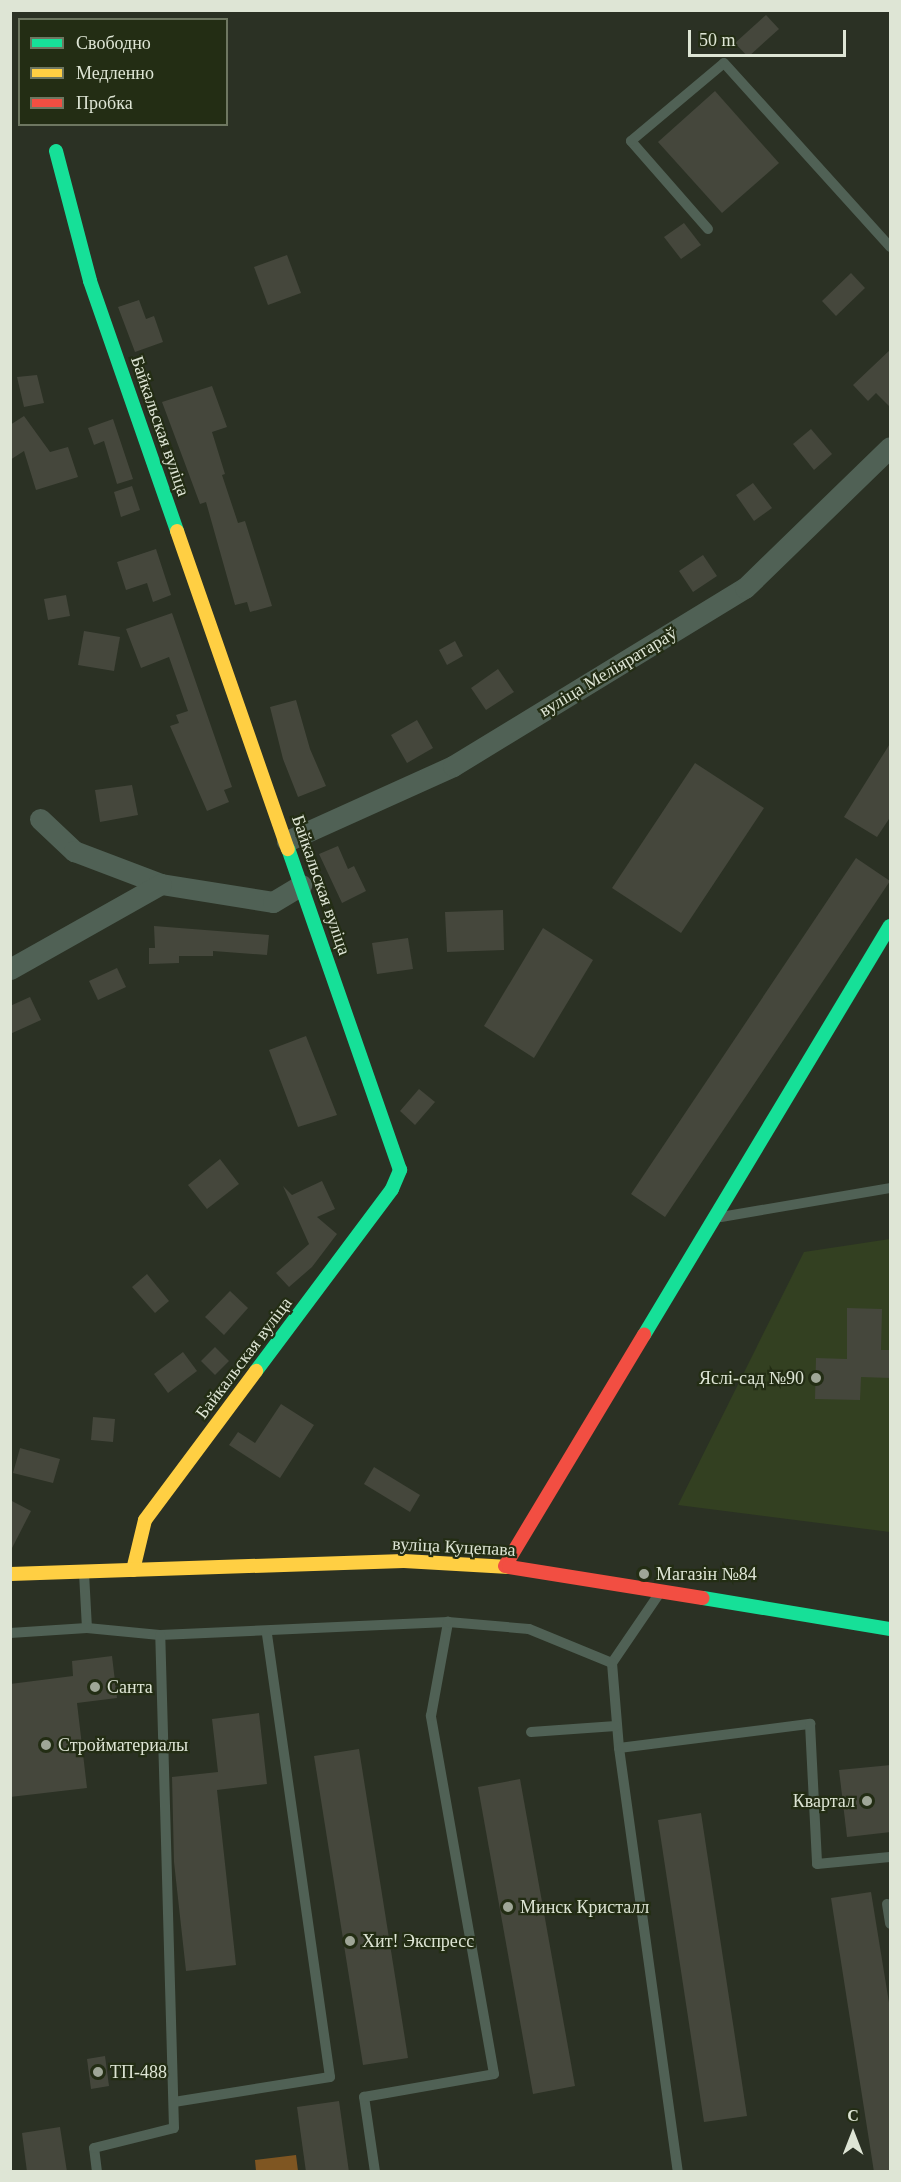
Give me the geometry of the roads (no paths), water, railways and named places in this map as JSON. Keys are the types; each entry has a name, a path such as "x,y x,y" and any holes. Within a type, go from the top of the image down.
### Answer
{"street":[{"name":"Байкальская вуліца","path":"56,151 90,282 400,1170 392,1189 145,1520 133,1570"},
{"name":"вуліца Меліяратараў","path":"287,841 453,766 745,588 891,447"},
{"path":"40,819 74,851 161,884 273,902 301,885"},
{"path":"10,969 161,884"},
{"path":"505,1566 891,926"},
{"name":"вуліца Куцепава","path":"10,1574 404,1561 505,1566 891,1629"}],"lane":[{"path":"708,229 631,141 724,63 891,247"},
{"path":"715,1218 891,1188"},
{"path":"84,1571 87,1628"},
{"path":"661,1591 612,1663 616,1726 678,2172"},
{"path":"10,1633 87,1628 160,1635 267,1632 448,1622 529,1629 612,1663"},
{"path":"375,2172 364,2097 494,2074 430,1716 448,1622"},
{"path":"174,2102 330,2077 267,1632"},
{"path":"97,2172 94,2148 174,2128 160,1635"},
{"path":"619,1749 810,1724 817,1864 891,1857"},
{"path":"531,1732 616,1726"},
{"path":"887,1904 891,1924"}],"place":[{"name":"Яслі-сад №90","path":"816,1378"},
{"name":"Магазін №84","path":"644,1574"},
{"name":"Санта","path":"95,1687"},
{"name":"Стройматериалы","path":"46,1745"},
{"name":"Квартал","path":"867,1801"},
{"name":"Минск Кристалл","path":"508,1907"},
{"name":"Хит! Экспресс","path":"350,1941"},
{"name":"ТП-488","path":"98,2072"}]}
